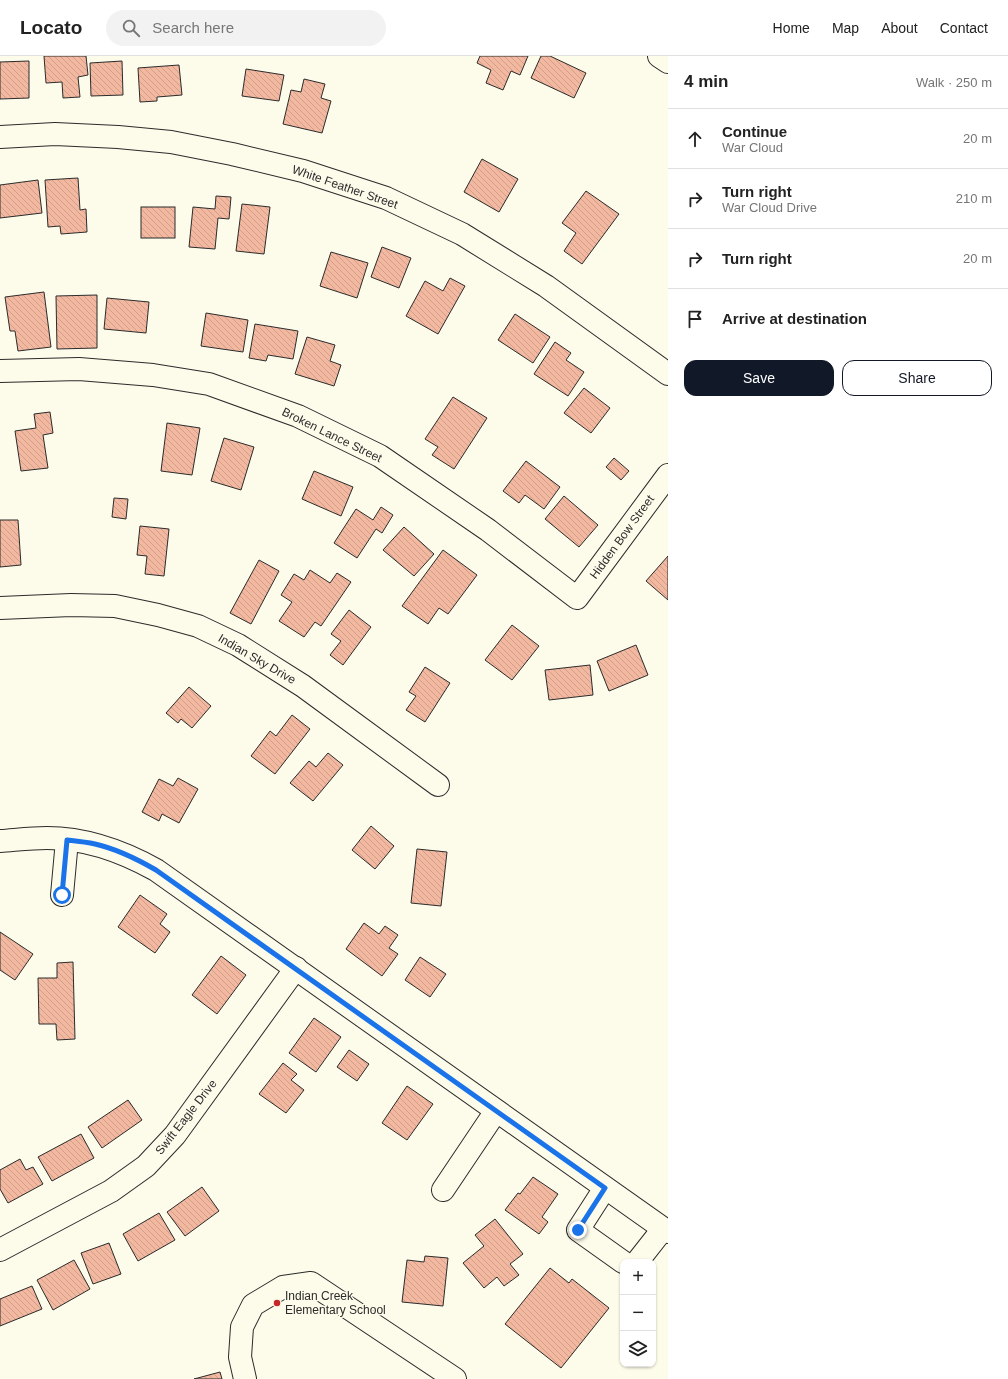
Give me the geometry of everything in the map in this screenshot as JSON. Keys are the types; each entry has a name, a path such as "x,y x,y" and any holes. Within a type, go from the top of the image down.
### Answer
{"street":[{"path":"659,56 668,62"},
{"name":"White Feather Street","path":"0,137 55,134 118,137 171,142 232,154 302,171 386,198 462,234 546,286 668,374"},
{"name":"Broken Lance Street","path":"0,371 79,369 153,375 209,384 298,416 380,456 488,530 577,598"},
{"name":"Hidden Bow Street","path":"577,598 668,475"},
{"name":"Indian Sky Drive","path":"0,608 71,605 115,606 158,615 198,626 238,645 303,686 438,785"},
{"path":"0,841 47,838 95,844 136,859 156,870 666,1231 641,1259"},
{"path":"62,895 67,840"},
{"name":"Swift Eagle Drive","path":"0,1250 111,1190 146,1166 175,1135 296,968"},
{"path":"443,1190 496,1111"},
{"path":"605,1188 578,1230 620,1260"},
{"path":"245,1379 240,1357 242,1327 253,1305 283,1287 311,1282 455,1379"}],"building":[{"path":"44,56 86,56 88,75 78,77 80,97 63,98 62,82 46,83"},
{"path":"480,56 528,56 520,75 511,71 503,90 486,83 491,70 477,63"},
{"path":"541,56 550,56 586,73 574,98 531,78"},
{"path":"29,61 29,98 0,99 0,62"},
{"path":"122,61 123,95 91,96 90,63"},
{"path":"179,65 182,95 157,97 157,101 140,102 138,68"},
{"path":"246,69 284,75 279,101 242,96"},
{"path":"304,79 325,84 321,98 331,101 322,133 283,124 291,90 301,92"},
{"path":"482,159 518,179 499,212 464,192"},
{"path":"78,178 80,210 86,209 87,232 61,234 60,226 48,227 45,180"},
{"path":"38,180 42,213 0,218 0,185"},
{"path":"586,191 619,214 582,264 564,251 576,233 562,223"},
{"path":"216,196 231,197 229,219 218,218 215,249 189,247 193,207 215,209"},
{"path":"242,204 270,207 264,254 236,251"},
{"path":"141,207 175,207 175,238 141,238"},
{"path":"382,247 411,258 399,288 371,277"},
{"path":"331,252 368,263 357,298 320,286"},
{"path":"450,278 465,286 438,334 406,316 425,281 443,291"},
{"path":"44,292 51,347 18,351 15,331 10,331 5,297"},
{"path":"97,295 97,348 57,349 56,296"},
{"path":"107,298 149,302 146,333 104,329"},
{"path":"206,313 248,320 243,352 201,346"},
{"path":"515,314 550,337 533,363 498,340"},
{"path":"255,324 298,331 293,359 268,355 266,361 249,358"},
{"path":"307,337 335,345 330,361 341,365 334,386 295,374"},
{"path":"555,342 571,353 566,360 584,372 568,396 534,374"},
{"path":"584,388 610,408 591,433 564,413"},
{"path":"453,397 487,418 454,469 432,455 438,447 425,439"},
{"path":"50,412 53,433 43,435 48,468 21,471 15,431 36,428 34,414"},
{"path":"167,423 200,428 192,475 161,471"},
{"path":"224,438 254,447 241,490 211,481"},
{"path":"614,458 629,471 621,480 606,467"},
{"path":"526,461 560,487 544,509 525,495 519,503 503,491"},
{"path":"314,471 353,487 341,516 302,499"},
{"path":"564,496 598,525 579,547 545,519"},
{"path":"114,498 128,499 126,519 112,517"},
{"path":"381,507 393,515 382,533 376,529 357,558 334,543 356,509 373,520"},
{"path":"0,520 18,520 21,565 0,567"},
{"path":"140,526 169,529 164,576 145,574 147,556 137,555"},
{"path":"404,527 434,554 414,576 383,550"},
{"path":"443,550 477,575 448,614 439,608 428,624 402,606"},
{"path":"668,556 668,600 646,581"},
{"path":"259,560 279,571 251,624 230,613"},
{"path":"310,570 330,583 337,573 351,582 321,626 315,622 304,637 279,621 292,602 281,595 294,574 304,580"},
{"path":"349,610 371,627 343,665 330,655 341,641 331,634"},
{"path":"512,625 539,646 512,680 485,660"},
{"path":"636,645 648,675 609,691 597,661"},
{"path":"590,665 593,695 549,700 545,670"},
{"path":"425,667 450,683 425,722 406,710 416,696 409,692"},
{"path":"189,687 211,706 192,728 181,719 178,723 166,713"},
{"path":"292,715 310,729 275,774 251,756 270,731 276,736"},
{"path":"328,753 343,765 313,801 290,783 309,761 316,767"},
{"path":"178,778 198,789 179,823 162,814 159,821 142,812 159,779 173,786"},
{"path":"371,826 394,846 375,869 352,850"},
{"path":"417,849 447,852 441,906 411,903"},
{"path":"140,895 167,914 160,924 170,932 155,953 118,927"},
{"path":"364,923 379,934 385,926 398,935 389,948 398,954 382,976 346,949"},
{"path":"0,932 33,954 15,980 0,970"},
{"path":"221,956 246,975 217,1014 192,995"},
{"path":"420,957 446,974 430,997 405,980"},
{"path":"73,962 75,1039 57,1040 56,1024 39,1024 38,978 57,978 57,963"},
{"path":"314,1018 341,1037 316,1072 289,1053"},
{"path":"349,1050 369,1064 357,1081 337,1067"},
{"path":"283,1063 297,1074 291,1080 304,1090 286,1113 259,1094"},
{"path":"407,1086 433,1104 407,1140 382,1123"},
{"path":"128,1100 142,1120 102,1148 88,1127"},
{"path":"81,1134 94,1158 52,1181 38,1157"},
{"path":"20,1159 26,1170 33,1167 43,1184 8,1203 0,1189 0,1170"},
{"path":"533,1177 558,1194 542,1217 548,1222 539,1234 505,1210"},
{"path":"202,1187 219,1211 185,1236 167,1212"},
{"path":"159,1213 175,1240 138,1261 123,1234"},
{"path":"495,1219 523,1254 510,1264 519,1275 504,1286 497,1277 484,1288 463,1263 484,1246 475,1235"},
{"path":"109,1243 121,1274 93,1284 81,1253"},
{"path":"425,1256 448,1258 443,1306 402,1302 407,1260 424,1262"},
{"path":"74,1260 90,1289 53,1310 37,1280"},
{"path":"550,1268 569,1283 572,1279 609,1308 561,1368 505,1324"},
{"path":"32,1286 42,1309 0,1326 0,1299"},
{"path":"220,1372 222,1379 194,1379"}],"place":[{"name":"Indian Creek Elementary School","path":"277,1303"}],"route":[{"path":"62,895 67,840 95,844 116,851 136,859 156,870 605,1188 578,1230"}]}
